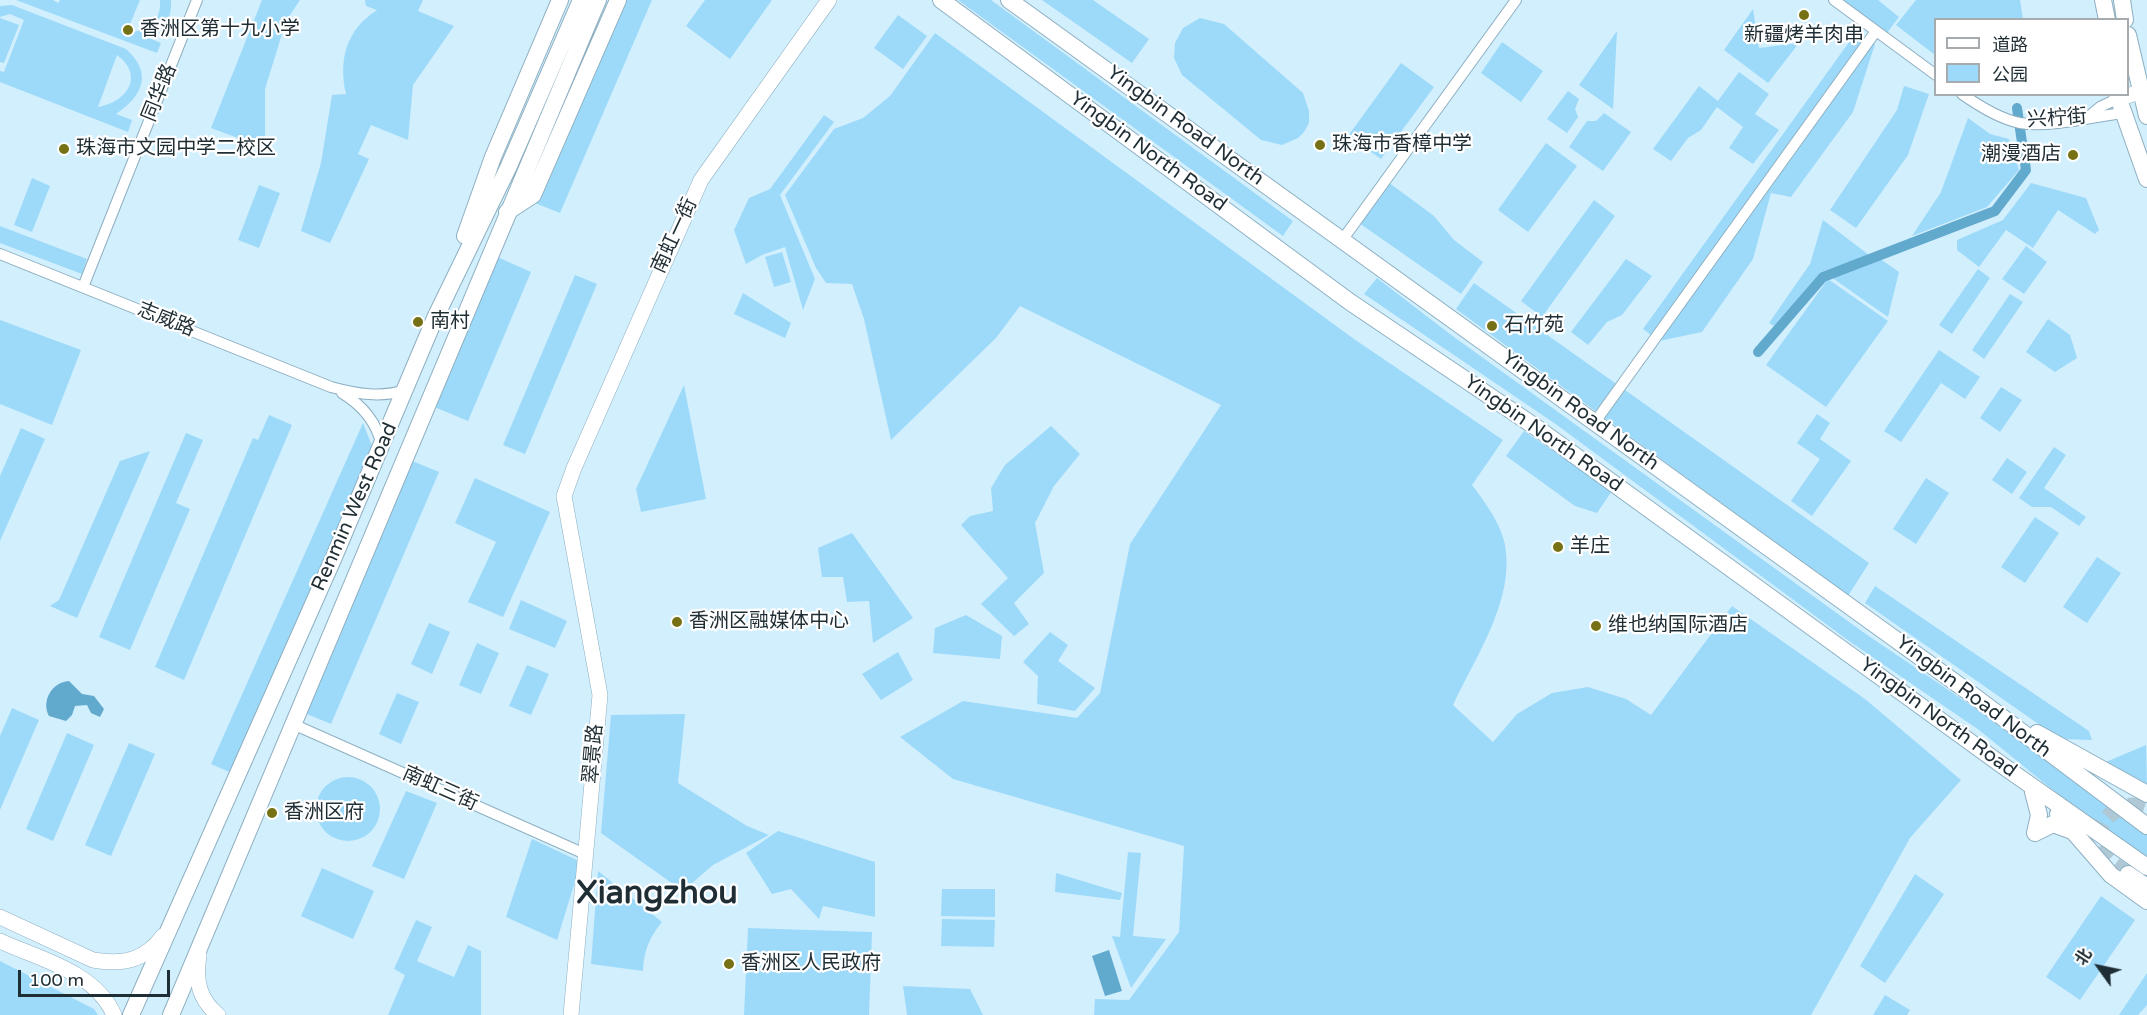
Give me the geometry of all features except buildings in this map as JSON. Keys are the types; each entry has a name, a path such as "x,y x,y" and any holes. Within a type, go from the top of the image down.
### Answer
{"main road":[{"name":"Renmin West Road","path":"131,1015 382,446 435,318 508,168 581,0"},
{"name":"Renmin West Road","path":"171,1015 295,725 358,567 506,213 598,0"},
{"path":"506,213 533,195 618,0"},
{"name":"南虹一街","path":"564,496 578,458 701,180 829,0"},
{"name":"Yingbin North Road","path":"941,0 1350,302 1537,428 2006,768 2147,867"},
{"name":"Yingbin Road North","path":"1009,0 1974,696 2147,826"},
{"path":"2103,0 2107,18"},
{"path":"2122,0 2125,18"},
{"path":"435,318 493,157 559,1"},
{"path":"2119,102 2146,112 2144,92 2129,41"},
{"path":"2119,102 2144,92"},
{"path":"2119,102 2147,179"},
{"name":"翠景路","path":"564,496 600,695 570,1015"},
{"path":"1974,696 2097,768 2147,794"},
{"path":"2006,768 2069,824 2111,875 2147,901"},
{"path":"2033,792 2039,815 2035,833 2048,825 2057,824 2067,828 2083,840"},
{"path":"2128,874 2147,887"},
{"path":"0,917 93,960 120,963 140,957 157,944 172,921"},
{"path":"204,937 199,955 197,981 204,1000 218,1015"},
{"path":"0,941 84,979 102,996 114,1015"}],"street":[{"name":"同华路","path":"84,287 197,0"},
{"path":"1343,239 1516,0"},
{"path":"1834,0 1934,74"},
{"path":"1595,422 1876,31"},
{"name":"兴柠街","path":"1965,96 1979,105 2019,123 2086,118 2100,107 2119,102"},
{"name":"志威路","path":"0,254 331,387 357,403 372,420 382,446"},
{"name":"志威路","path":"331,387 368,395 387,395 406,390"},
{"name":"南虹三街","path":"295,725 585,854"}],"green space":[{"name":"香洲区第十九小学","path":"16,0 53,0 58,3 60,0 140,0 128,29 134,32 154,22 159,13 160,0 171,0 171,6 164,28 149,38 161,43 157,53"},
{"path":"262,0 300,0 286,21 265,89 265,148 211,128"},
{"path":"365,0 423,0 418,11 454,26 413,85 408,140 371,125 358,154 369,159 330,243 301,231 321,163 332,95 346,94 343,69 347,46 358,26 377,10 366,6"},
{"path":"622,0 652,0 560,213 535,203"},
{"path":"705,0 772,0 730,59 686,26"},
{"path":"958,0 991,0 1293,221 1283,236"},
{"path":"1042,0 1093,0 1149,39 1132,63"},
{"path":"1843,0 1878,0 1899,17 1887,33"},
{"path":"1916,0 2020,0 2023,18 1934,18 1934,54 1896,25"},
{"path":"12,5 126,49 140,67 142,75 141,84 133,100 116,114 132,120 128,132 0,82 0,71 4,72 24,20 10,14 0,17 0,6","holes":["117,55 130,71 129,87 117,100 98,107"]},
{"path":"1753,9 1759,48 1799,43 1768,83 1724,50"},
{"path":"898,15 927,36 903,69 874,48"},
{"path":"0,18 19,25 4,63 0,62"},
{"path":"1200,18 1224,24 1303,93 1309,111 1309,123 1298,138 1282,145 1261,140 1182,75 1174,58 1175,43 1183,28"},
{"path":"1617,31 1613,109 1579,85"},
{"path":"1857,31 1875,44 1853,112 1791,197 1771,193 1753,259 1702,332 1659,341 1643,329"},
{"path":"935,33 1354,339 1503,440 1472,485 1492,514 1503,537 1507,566 1504,587 1491,628 1453,705 1493,742 1517,714 1552,693 1588,687 1626,699 1651,715 1732,606 1865,699 1961,780 1910,838 1811,1015 1094,1015 1095,999 1129,1000 1179,932 1184,846 953,779 900,737 963,701 1077,718 1100,693 1130,544 1221,405 1020,306 996,338 891,440 864,319 852,284 826,283 816,268 785,195 834,129 863,118 890,96"},
{"path":"1502,42 1543,71 1521,102 1481,73"},
{"path":"1401,63 1434,87 1381,159 1348,136"},
{"path":"1739,72 1769,94 1755,114 1779,130 1753,164 1729,148 1743,127 1717,107 1701,130 1688,138 1671,161 1653,149 1699,86 1718,101"},
{"path":"1904,86 1929,94 1908,155 1856,228 1830,210 1897,110"},
{"path":"1568,91 1579,99 1575,109 1578,117 1567,133 1547,119"},
{"path":"1604,113 1631,132 1603,171 1569,147 1587,121 1596,121"},
{"path":"824,115 834,122 780,195 815,279 803,310 785,247 762,255 746,264 734,230 749,198 770,189"},
{"path":"1968,118 1990,134 2009,139 2019,170 1987,207 1912,236 1941,192"},
{"path":"1546,143 1577,166 1528,232 1498,210"},
{"path":"32,178 50,186 32,232 14,225"},
{"path":"1388,182 1434,216 1454,240 1483,262 1461,294 1359,223"},
{"path":"2031,183 2086,198 2099,230 2095,234 2058,210 2033,248 2006,230 1979,267 1957,250 1957,240 2003,220"},
{"path":"259,185 280,193 259,248 238,240"},
{"path":"1594,200 1615,216 1542,317 1521,301"},
{"path":"1823,220 1869,255 1821,272 1774,326 1769,323 1810,264"},
{"path":"0,226 87,259 82,274 0,243"},
{"path":"2026,246 2047,262 2024,294 2002,279"},
{"path":"782,252 791,282 774,287 765,257"},
{"path":"495,256 531,272 468,421 432,406"},
{"path":"1879,258 1899,272 1888,317 1831,277"},
{"path":"1626,259 1652,276 1622,315 1607,322 1588,345 1571,332"},
{"path":"1978,269 1990,278 1952,334 1939,325"},
{"path":"575,275 597,284 525,454 503,445"},
{"path":"1377,278 1450,334 1863,632 1991,719 2147,834 2147,858 2075,808 1979,730 1849,641 1557,425 1364,294"},
{"path":"1828,279 1888,321 1826,407 1766,365"},
{"path":"1474,283 1869,563 1848,596 1456,309"},
{"path":"743,293 791,323 785,338 734,314"},
{"path":"2010,294 2023,302 1984,359 1972,350"},
{"path":"2048,319 2070,335 2077,358 2055,372 2026,352"},
{"path":"0,320 81,350 52,425 0,404"},
{"path":"1939,350 1980,377 1965,399 1941,383 1901,442 1884,431"},
{"path":"684,385 706,499 641,512 636,489"},
{"path":"2001,387 2022,400 2000,432 1980,418"},
{"path":"1817,414 1830,423 1820,439 1851,461 1812,516 1791,501 1820,459 1797,443"},
{"path":"269,415 292,425 184,680 155,667 253,438 258,440"},
{"path":"363,423 374,451 234,774 211,764"},
{"path":"1051,426 1080,454 1054,486 1035,523 1044,573 1014,603 1029,624 1014,636 981,604 1008,578 961,525 970,516 993,511 991,488 1005,465"},
{"path":"21,428 45,439 0,541 0,476"},
{"path":"1524,431 1612,491 1597,513 1575,506 1506,456"},
{"path":"186,433 203,440 176,503 190,509 130,650 99,637"},
{"path":"2054,447 2066,455 2044,488 2086,517 2079,526 2051,507 2032,507 2019,498"},
{"path":"150,451 77,618 50,606 59,600 120,461"},
{"path":"2007,458 2027,472 2012,494 1992,480"},
{"path":"410,460 439,472 331,724 302,712"},
{"path":"475,478 550,512 503,617 468,602 496,542 455,523"},
{"path":"1926,478 1949,493 1916,544 1893,529"},
{"path":"2035,517 2059,533 2025,583 2001,567"},
{"path":"852,533 913,618 873,643 869,601 847,602 843,577 822,577 818,548"},
{"path":"2097,557 2121,573 2087,623 2063,607"},
{"path":"1875,586 2089,731 2092,740 2060,739 1865,603"},
{"path":"521,600 567,621 555,648 509,629"},
{"path":"966,615 1002,636 1000,659 933,653 935,628"},
{"path":"429,623 450,632 432,674 411,664"},
{"path":"1050,632 1068,645 1058,661 1095,688 1075,711 1037,704 1038,676 1023,662"},
{"path":"477,643 499,653 481,694 459,685"},
{"path":"898,652 913,680 881,700 862,674"},
{"path":"527,665 549,674 531,715 509,706"},
{"path":"397,693 419,702 401,744 379,734"},
{"path":"12,708 39,720 0,810 0,736"},
{"path":"685,714 678,783 747,826 769,835 713,865 683,891 601,833 611,715"},
{"path":"67,733 94,745 53,841 26,829"},
{"path":"129,743 155,754 111,856 85,845"},
{"path":"2146,745 2147,788 2101,764"},
{"path":"342,777 354,777 371,786 378,797 380,809 378,821 371,832 354,841 342,841 330,836 321,827 316,815 316,803 321,791 330,782"},
{"path":"406,791 437,803 404,879 372,866"},
{"path":"778,831 875,862 875,917 823,906 819,919 791,889 772,894 746,853"},
{"path":"532,839 581,862 557,940 506,917"},
{"path":"1128,852 1141,853 1133,936 1166,939 1131,988 1112,936 1120,937"},
{"path":"322,868 374,891 353,939 301,916"},
{"path":"598,871 662,922 648,945 643,971 591,964"},
{"path":"1056,873 1122,893 1120,900 1055,892"},
{"path":"1915,874 1944,894 1885,983 1860,966"},
{"path":"942,889 995,889 995,917 941,916"},
{"path":"2101,896 2135,920 2080,1000 2046,977"},
{"path":"942,919 995,920 994,947 941,946"},
{"path":"416,920 432,927 417,961 454,977 468,945 481,951 481,1015 388,1015 405,975 394,969"},
{"path":"748,928 872,932 869,1015 744,1015"},
{"path":"0,961 94,1009 98,1015 0,1015"},
{"path":"2147,973 2147,1005 2138,1015 2119,1015"},
{"path":"903,986 970,989 983,1015 907,1015"},
{"path":"1885,995 1910,1010 1907,1015 1873,1015"}],"shaded area":[{"path":"69,681 82,694 94,696 104,709 100,717 91,713 87,705 75,706 72,715 66,721 49,716 46,704 50,693 58,685"},
{"path":"1109,950 1122,991 1105,996 1092,956"}],"waterway":[{"path":"1758,352 1823,277 1995,211 2026,170 2017,108"}],"tunnel":[{"path":"2128,874 2112,863 2103,853 2099,838 2100,829 2104,820 2119,809 2128,806 2147,808"}],"place":[{"name":"新疆烤羊肉串","path":"1804,15"},
{"name":"香洲区第十九小学","path":"128,30"},
{"name":"珠海市香樟中学","path":"1320,145"},
{"name":"珠海市文园中学二校区","path":"64,149"},
{"name":"潮漫酒店","path":"2073,155"},
{"name":"南村","path":"418,322"},
{"name":"石竹苑","path":"1492,326"},
{"name":"羊庄","path":"1558,547"},
{"name":"香洲区融媒体中心","path":"677,622"},
{"name":"维也纳国际酒店","path":"1596,626"},
{"name":"香洲区府","path":"272,813"},
{"name":"香洲区人民政府","path":"729,964"}],"district":[{"name":"Xiangzhou","path":"657,895"}]}
